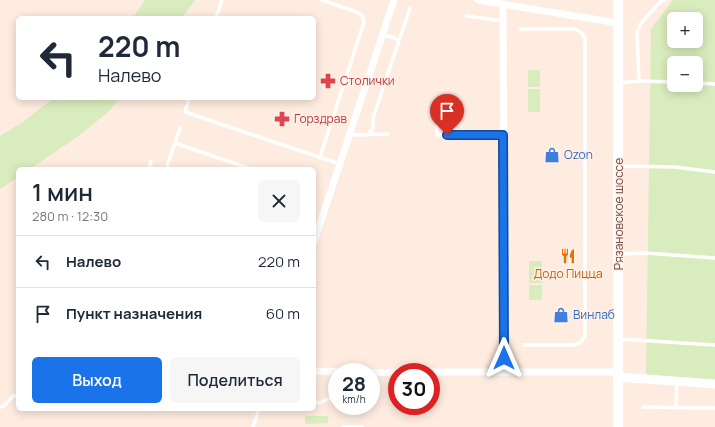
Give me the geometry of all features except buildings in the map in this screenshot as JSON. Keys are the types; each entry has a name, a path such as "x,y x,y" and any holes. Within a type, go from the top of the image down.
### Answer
{"main road":[{"name":"Рязановское шоссе","path":"618,0 618,427"}],"street":[{"path":"316,236 394,0"},
{"path":"478,0 618,23"},
{"path":"503,4 505,371"},
{"path":"316,371 328,371"},
{"path":"440,372 505,371 618,374 677,382 715,384"}],"lane":[{"path":"217,16 222,0"},
{"path":"320,157 364,22 362,15 357,12 322,0"},
{"path":"640,81 637,32 641,23 660,2 665,0"},
{"path":"368,135 374,128 373,118 410,8"},
{"path":"467,16 503,22"},
{"path":"520,29 575,30 582,33 585,38 585,336 582,341 575,345 524,345"},
{"path":"383,34 399,40"},
{"path":"618,83 640,81 667,82"},
{"path":"703,83 715,84"},
{"path":"188,100 185,112 340,164"},
{"path":"437,120 437,135 503,135"},
{"path":"167,167 180,128"},
{"path":"349,135 388,134"},
{"path":"175,144 245,167"},
{"path":"150,167 151,161"},
{"path":"618,166 675,167 715,172"},
{"path":"619,254 646,253 715,258"},
{"path":"619,339 715,345"},
{"path":"676,408 677,382"},
{"path":"0,407 4,406 13,396 16,396"},
{"path":"316,402 320,403 328,399"},
{"path":"643,408 715,408"},
{"path":"253,427 257,411"},
{"path":"343,427 362,427"}],"green space":[{"path":"145,0 195,0 183,16 134,16"},
{"path":"673,0 715,0 715,380 646,375 651,29"},
{"path":"528,70 540,70 540,87 528,87"},
{"path":"528,89 540,89 540,112 528,112"},
{"path":"51,100 118,100 107,113 77,137 33,167 16,167 16,178 0,189 0,136 24,121"},
{"path":"529,261 542,261 542,283 529,283"},
{"path":"529,285 542,285 542,300 529,300"},
{"path":"305,416 328,416 328,423 305,424"}],"place":[{"name":"Столички","path":"328,81"},
{"name":"Горздрав","path":"282,119"},
{"name":"Ozon","path":"552,155"},
{"name":"Додо Пицца","path":"568,256"},
{"name":"Винлаб","path":"561,315"}],"route":[{"path":"447,135 503,135 504,358"}]}
